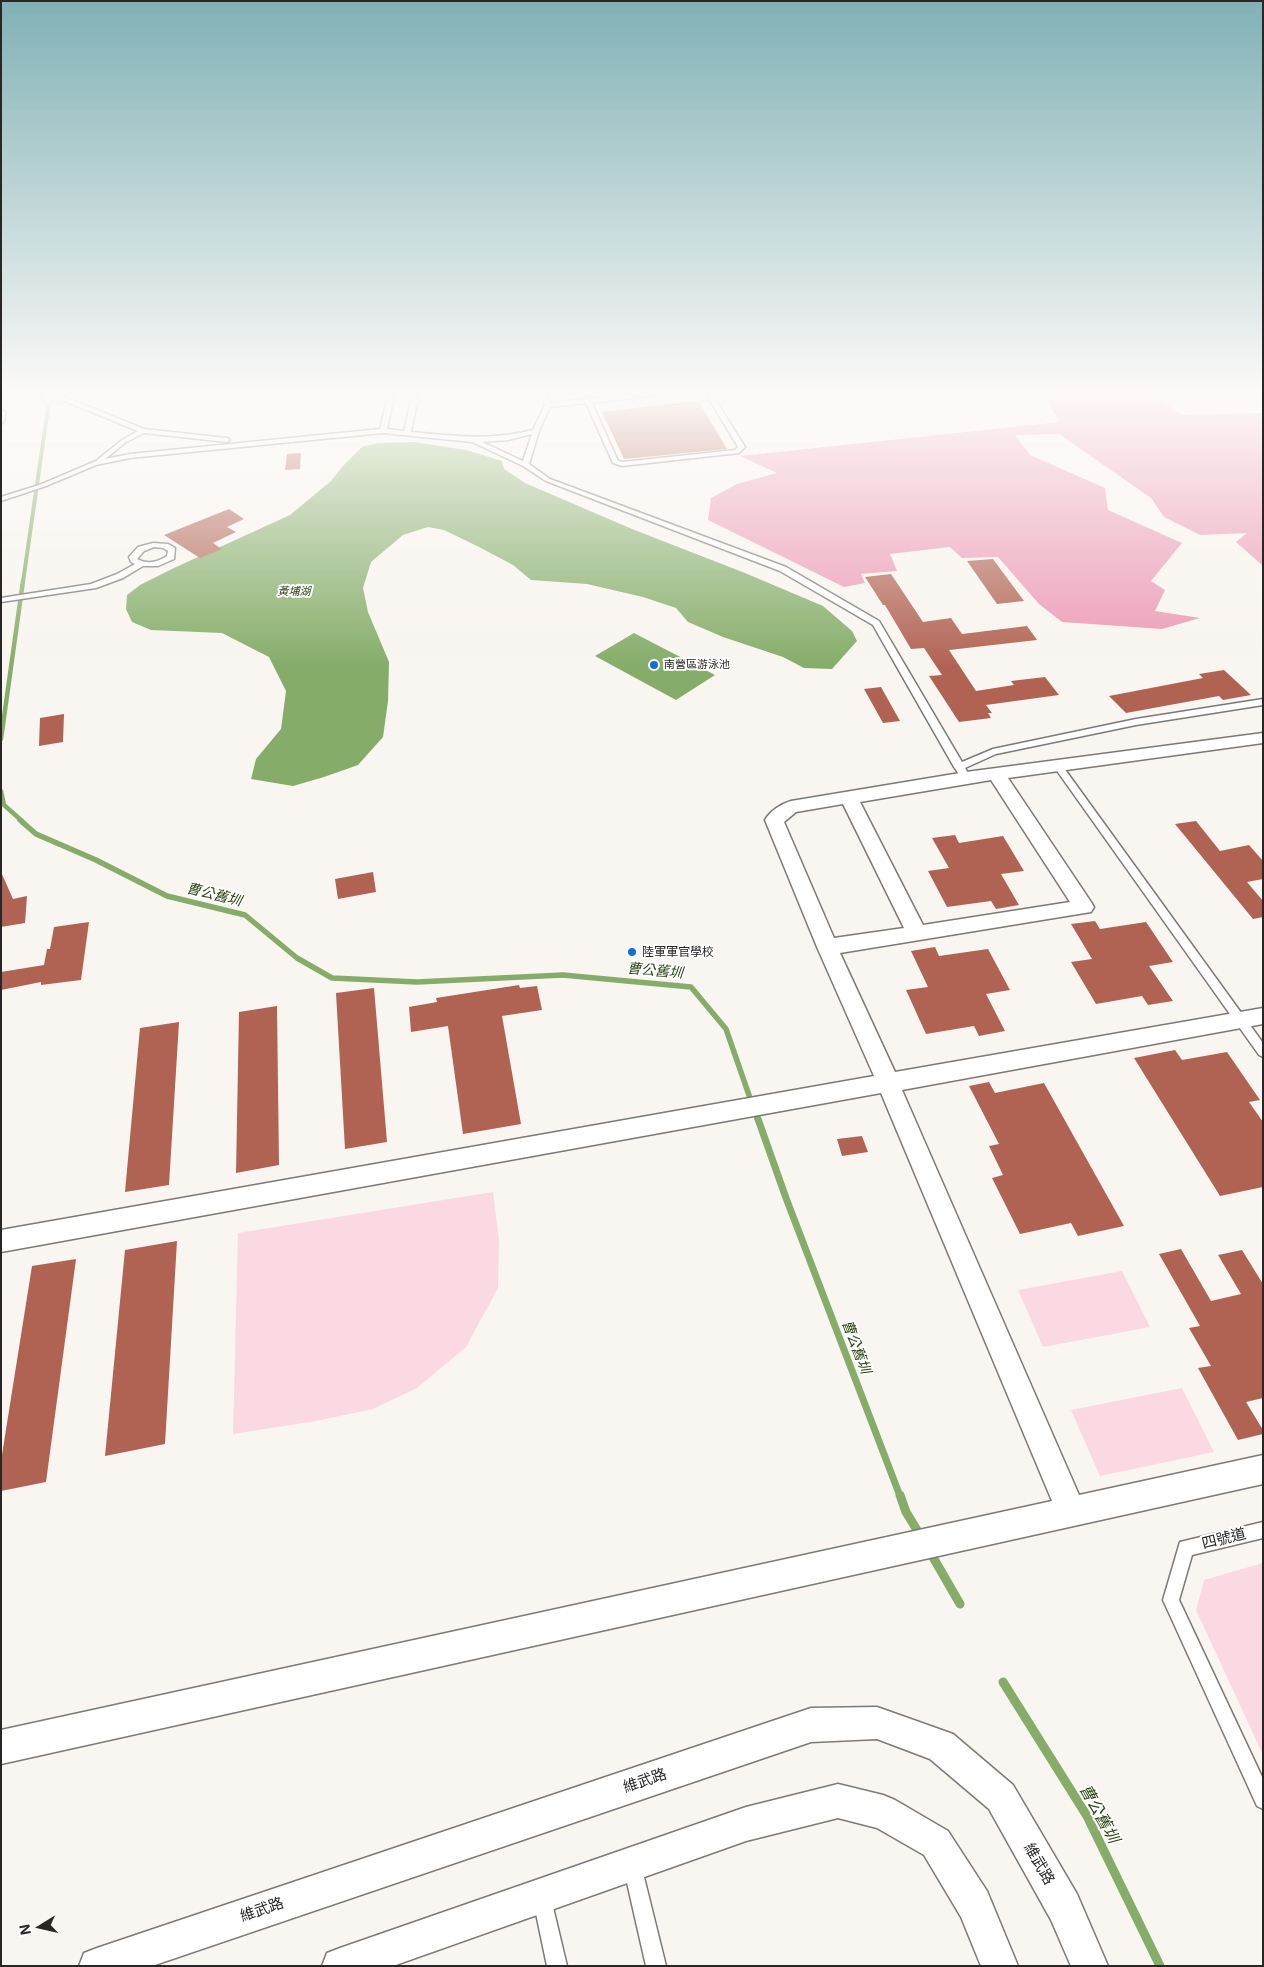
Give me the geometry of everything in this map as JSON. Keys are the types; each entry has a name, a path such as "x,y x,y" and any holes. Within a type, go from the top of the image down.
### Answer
{"street":[{"path":"1071,1511 774,820 791,807 849,798 963,773 996,774 1263,738"},
{"path":"827,947 1084,908 996,774"},
{"path":"849,798 917,933"},
{"path":"1,1242 1263,1016"},
{"path":"1,1747 1263,1469"},
{"name":"維武路","path":"97,1966 811,1725 877,1723 941,1746 1001,1797 1064,1907 1090,1966"},
{"path":"340,1966 746,1824 838,1801 883,1812 936,1843 974,1904 1000,1966"}],"lane":[{"path":"1,499 47,483"},
{"path":"555,483 783,569 876,623 963,773 993,752 1136,722 1263,702"},
{"path":"5,599 93,586 120,576 141,564"},
{"path":"1058,766 1263,1052"},
{"name":"四號道","path":"1263,1530 1186,1548 1170,1600 1263,1800"},
{"path":"632,1864 656,1966"},
{"path":"541,1895 557,1966"}],"shaded area":[{"path":"1093,483 1105,488 1108,510 1182,543 1151,581 1165,590 1155,611 1200,618 1162,629 1062,622 1039,604 998,557 962,558 950,547 890,554 897,571 861,574 865,583 844,587 708,520 711,498 737,484"},
{"path":"1129,483 1263,483 1263,566 1236,542 1247,533 1200,535 1164,517 1151,498"},
{"path":"493,1192 499,1241 498,1288 466,1347 417,1388 373,1409 316,1421 233,1434 238,1233"},
{"path":"1122,1271 1150,1327 1043,1347 1018,1290"},
{"path":"1182,1388 1214,1452 1100,1476 1071,1410"},
{"path":"1263,1563 1263,1755 1196,1610 1204,1580"}],"water":[{"name":"黃埔湖","path":"329,483 525,483 632,529 823,606 852,631 857,641 832,669 804,668 783,657 723,637 688,622 676,608 643,597 587,584 531,580 513,565 477,546 444,530 428,527 403,535 371,562 363,588 368,612 389,662 388,701 383,737 358,765 324,777 293,786 251,779 256,759 281,729 286,691 269,657 222,633 151,630 132,622 126,609 127,595 140,585 174,568 290,515"},
{"name":"南營區游泳池","path":"634,633 715,675 676,700 595,656"}],"building":[{"path":"229,509 244,519 227,527 236,532 213,543 222,549 200,558 164,535"},
{"path":"993,559 1024,601 997,604 967,561"},
{"path":"891,574 923,622 951,618 962,634 1027,626 1037,640 949,650 976,691 1014,685 1011,681 1045,677 1059,695 986,705 992,713 988,713 991,718 959,722 929,676 942,675 924,648 911,649 885,605 883,605 865,577"},
{"path":"1224,670 1251,695 1223,700 1219,696 1126,713 1109,696 1203,678 1199,674"},
{"path":"881,687 900,721 883,723 864,689"},
{"path":"64,714 63,742 39,746 40,718"},
{"path":"1196,821 1220,851 1249,845 1263,861 1263,879 1247,882 1263,901 1263,917 1253,919 1175,824"},
{"path":"955,835 959,843 1003,836 1024,871 1001,874 1019,905 996,909 991,901 947,907 928,871 949,868 932,838"},
{"path":"1,872 13,899 27,896 25,923 1,927"},
{"path":"373,872 376,892 338,899 335,879"},
{"path":"1095,921 1100,929 1146,922 1173,962 1149,966 1173,1001 1148,1005 1142,996 1096,1004 1071,962 1092,959 1071,924"},
{"path":"89,922 81,980 41,985 41,982 1,990 1,972 44,965 47,949 50,949 54,927"},
{"path":"935,947 939,956 988,949 1010,990 986,994 1005,1031 979,1036 974,1026 926,1034 906,990 928,987 911,951"},
{"path":"519,985 520,988 537,986 542,1010 502,1016 521,1124 463,1134 448,1026 411,1032 409,1007 437,1002 436,998"},
{"path":"374,988 387,1142 345,1149 336,993"},
{"path":"277,1006 279,1165 236,1173 239,1012"},
{"path":"179,1022 169,1185 125,1192 140,1028"},
{"path":"1175,1050 1182,1060 1227,1052 1260,1100 1249,1102 1263,1122 1263,1187 1220,1196 1134,1058"},
{"path":"989,1082 995,1093 1044,1083 1124,1226 1078,1236 1071,1223 1020,1234 992,1178 1003,1175 989,1146 999,1144 969,1086"},
{"path":"862,1136 868,1152 842,1156 837,1139"},
{"path":"177,1241 165,1444 105,1456 125,1250"},
{"path":"1181,1249 1211,1301 1241,1294 1218,1255 1242,1250 1263,1284 1263,1398 1246,1402 1263,1430 1263,1434 1238,1440 1198,1368 1211,1366 1189,1328 1200,1326 1159,1254"},
{"path":"76,1259 46,1482 1,1491 1,1461 32,1266"}],"waterway":[{"name":"曹公舊圳","path":"23,582 37,483"},
{"name":"曹公舊圳","path":"1,739 23,581"},
{"name":"曹公舊圳","path":"1,791 4,805 22,821"},
{"name":"曹公舊圳","path":"20,820 36,834 96,860 167,896 245,915 297,958 332,978 417,982 563,975 691,987 726,1029 758,1121"},
{"name":"曹公舊圳","path":"758,1119 786,1198 900,1496"},
{"name":"曹公舊圳","path":"900,1495 906,1512 920,1535"},
{"name":"曹公舊圳","path":"930,1552 960,1604"},
{"name":"曹公舊圳","path":"1003,1682 1087,1816 1160,1966"}],"place":[{"name":"南營區游泳池","path":"654,665"},
{"name":"陸軍軍官學校","path":"632,952"}]}
